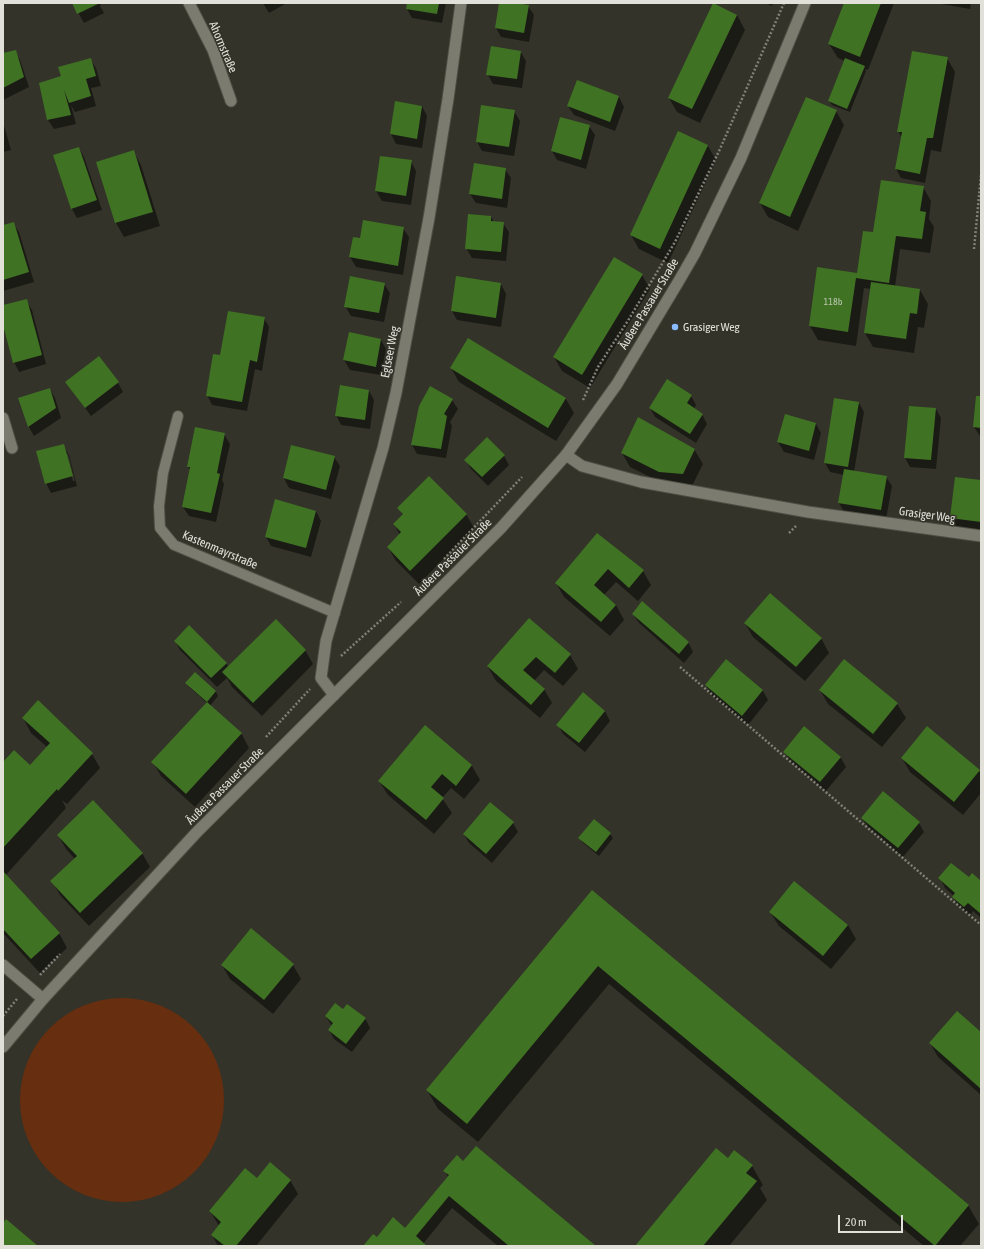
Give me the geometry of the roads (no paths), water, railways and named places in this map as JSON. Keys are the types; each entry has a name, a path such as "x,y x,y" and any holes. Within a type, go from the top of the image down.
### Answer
{"street":[{"name":"Ahornstraße","path":"190,3 213,50 231,101"},
{"name":"Eglseer Weg","path":"334,695 321,678 326,641 383,448 396,393 429,218 448,99 461,3"},
{"name":"Äußere Passauer Straße","path":"3,1046 43,1000 196,833 501,528 566,455 617,384 693,256 741,158 805,3"},
{"path":"3,418 12,448"},
{"name":"Grasiger Weg","path":"566,455 582,466 641,482 808,512 981,536"},
{"path":"3,965 43,1000"}],"lane":[{"name":"Kastenmayrstraße","path":"178,416 163,473 159,506 160,528 174,545 335,613"}],"place":[{"name":"Grasiger Weg","path":"675,327"}]}
